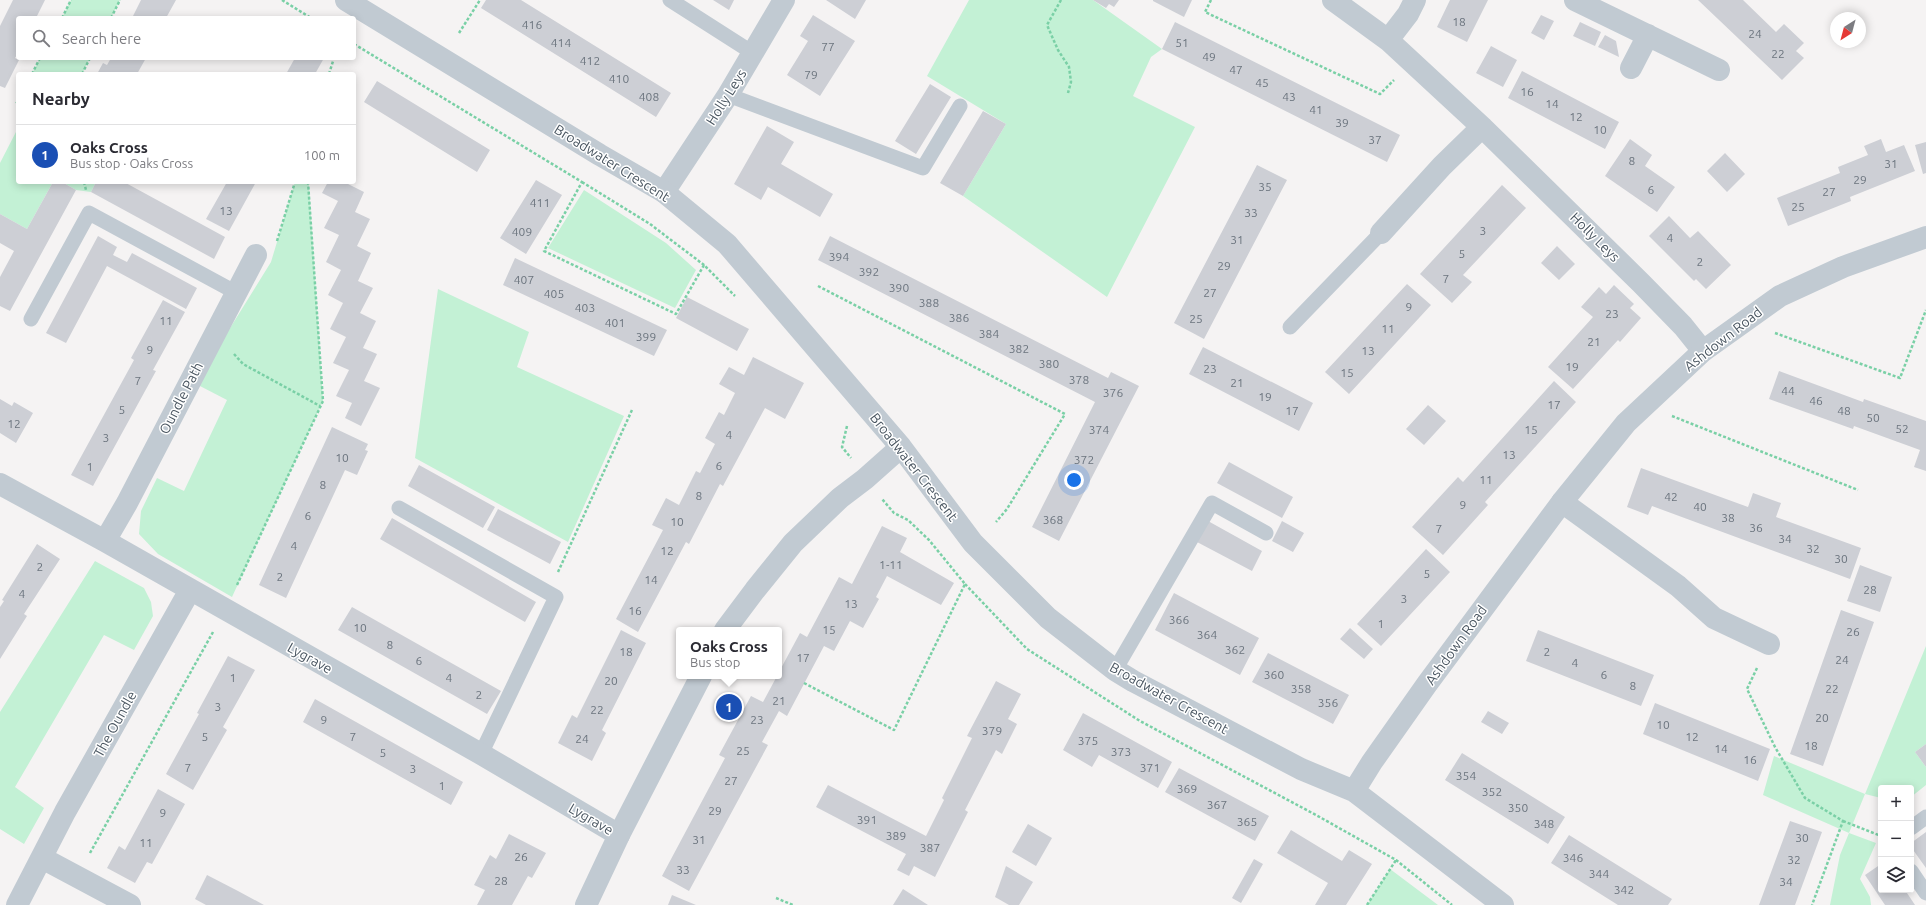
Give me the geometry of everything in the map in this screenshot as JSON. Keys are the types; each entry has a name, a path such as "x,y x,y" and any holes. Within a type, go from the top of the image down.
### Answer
{"street":[{"name":"Broadwater Crescent","path":"346,0 600,155 664,192 727,244 901,447 978,549 1048,618 1115,670 1133,681 1300,769 1354,791 1503,905"},
{"name":"Holly Leys","path":"664,192 728,95 784,0"},
{"name":"Holly Leys","path":"1333,0 1388,40 1482,127 1641,283 1683,326 1703,351"},
{"path":"1388,40 1408,14 1415,0"},
{"path":"1576,0 1719,70"},
{"path":"1631,68 1648,35"},
{"path":"1381,233 1442,166 1482,127"},
{"name":"Ashdown Road","path":"1354,791 1372,762 1427,684 1562,502 1626,423 1703,351 1780,296 1844,267 1926,237"},
{"name":"Oundle Path","path":"105,541 127,503 214,332 256,255"},
{"path":"727,627 793,543 840,498 865,479 901,447"},
{"name":"Lygrave","path":"0,484 105,541 481,754 619,835"},
{"path":"1562,502 1678,586 1714,618 1769,644"},
{"name":"The Oundle","path":"17,905 65,812 190,590"},
{"path":"586,905 619,835 699,679"},
{"path":"42,858 130,905"}],"lane":[{"path":"670,0 753,53"},
{"path":"728,95 923,168 960,106"},
{"path":"32,319 88,213 235,292"},
{"path":"1290,327 1381,233"},
{"path":"1115,670 1212,503 1266,532"},
{"path":"399,508 556,596 481,754"},
{"path":"1914,826 1926,816"},
{"path":"1914,875 1926,893"}],"path":[{"path":"63,16 71,0"},
{"path":"112,16 120,0"},
{"path":"282,0 308,16"},
{"path":"459,33 480,0"},
{"path":"1061,0 1046,24 1058,50 1069,67 1071,82 1068,93"},
{"path":"1211,0 1204,12 1380,94 1413,62"},
{"path":"356,45 650,224 704,265 739,301"},
{"path":"33,72 39,60"},
{"path":"83,72 89,60"},
{"path":"330,72 333,60"},
{"path":"582,182 544,251 676,314 704,265"},
{"path":"256,255 271,262 294,184"},
{"path":"77,877 226,610 323,401 308,184"},
{"path":"818,286 1064,414 1007,509 996,522"},
{"path":"1745,322 1900,378 1926,310"},
{"path":"214,332 243,364 320,406"},
{"path":"1645,405 1858,490"},
{"path":"549,592 632,410"},
{"path":"846,422 847,427 842,447 852,460"},
{"path":"804,683 894,730 965,584 929,540 908,520 894,513 881,498"},
{"path":"1769,644 1747,689 1775,747 1805,798 1843,821 1878,835"},
{"path":"1812,905 1843,821"},
{"path":"1367,905 1396,860 1452,905"},
{"path":"776,898 793,905"}],"green space":[{"path":"71,0 120,0 112,16 63,16"},
{"path":"969,0 1093,0 1162,49 1151,57 1133,96 1195,127 1107,297 963,196 1006,124 927,76"},
{"path":"39,60 89,60 83,72 33,72"},
{"path":"16,132 16,184 52,184 27,229 0,214 0,163"},
{"path":"66,184 95,184 91,192 76,190"},
{"path":"294,184 308,184 323,401 232,597 158,554 139,534 141,511 157,478 184,491 227,400 198,385 222,341 271,262"},
{"path":"584,190 666,243 696,270 675,308 548,248"},
{"path":"438,289 529,332 517,367 624,416 568,542 415,458"},
{"path":"95,561 144,588 151,602 153,616 134,650 104,635 15,787 44,808 24,844 0,829 0,712"},
{"path":"1926,646 1926,744 1915,752 1926,767 1926,785 1914,795 1914,785 1878,785 1878,797 1865,794"},
{"path":"1774,756 1865,794 1849,833 1763,795"},
{"path":"1849,833 1876,843 1860,879 1870,897 1871,905 1830,905 1840,855"},
{"path":"1390,869 1438,905 1367,905"}],"building":[{"path":"13,0 45,0 37,16 16,16 15,58 16,60 19,60 5,88 0,86 0,26"},
{"path":"141,0 176,0 167,16 133,16"},
{"path":"486,0 521,0 671,93 656,117 481,8"},
{"path":"713,0 734,0 729,10"},
{"path":"826,0 866,0 855,19"},
{"path":"1093,0 1119,0 1114,7 1109,4 1106,8"},
{"path":"1153,0 1192,0 1184,17"},
{"path":"1450,0 1488,0 1467,42 1437,27"},
{"path":"1698,0 1743,0 1776,32 1784,24 1804,43 1796,51 1804,58 1782,80"},
{"path":"813,15 855,41 820,96 787,75 808,41 800,36"},
{"path":"1541,15 1554,21 1544,40 1531,33"},
{"path":"1175,22 1400,135 1387,162 1162,49"},
{"path":"1580,22 1601,32 1595,46 1573,36"},
{"path":"1605,35 1616,41 1619,57 1598,47"},
{"path":"1491,46 1517,60 1503,87 1476,73"},
{"path":"110,60 145,60 138,72 98,72 103,63 107,65"},
{"path":"294,60 323,60 316,72 287,72"},
{"path":"1522,71 1619,122 1605,149 1508,98"},
{"path":"377,81 490,150 477,172 364,102"},
{"path":"930,84 951,97 916,154 895,141"},
{"path":"983,111 1006,124 963,196 940,183"},
{"path":"767,126 794,142 781,164 833,194 820,217 768,187 761,200 734,184"},
{"path":"1630,139 1652,155 1645,166 1675,187 1657,212 1605,176"},
{"path":"1881,139 1886,152 1904,145 1915,171 1850,197 1851,201 1788,226 1777,198 1840,173 1838,167 1868,155 1864,146"},
{"path":"1926,142 1926,173 1923,174 1915,145"},
{"path":"1725,153 1745,174 1727,192 1707,171"},
{"path":"1257,165 1287,180 1204,339 1174,323"},
{"path":"536,180 562,195 526,254 500,238"},
{"path":"52,184 66,184 76,190 10,311 0,306 0,277 14,251 0,243 0,214 27,229"},
{"path":"95,184 128,184 225,237 214,259 91,192"},
{"path":"226,184 255,184 229,231 206,219"},
{"path":"327,184 348,184 364,192 355,212 370,219 357,246 371,253 358,281 373,288 360,313 376,321 363,348 377,354 364,381 380,388 361,426 345,418 352,403 336,396 349,370 333,363 346,337 330,329 343,303 328,295 341,270 326,262 339,235 324,228 338,201 322,193"},
{"path":"1502,185 1526,208 1463,275 1472,282 1452,303 1420,274"},
{"path":"1669,216 1690,238 1698,231 1731,265 1706,289 1696,279 1694,281 1649,236"},
{"path":"98,236 117,247 113,255 127,262 132,253 197,288 186,309 107,266 66,343 46,333"},
{"path":"830,236 1108,378 1111,372 1139,386 1059,541 1032,527 1095,402 818,260"},
{"path":"1557,246 1575,264 1559,280 1541,263"},
{"path":"515,258 667,330 654,356 503,285"},
{"path":"1407,284 1431,305 1349,394 1325,372"},
{"path":"1614,285 1634,304 1630,308 1641,318 1620,342 1618,340 1573,389 1548,367 1593,317 1581,307 1599,287 1606,294"},
{"path":"687,297 749,329 737,351 676,318"},
{"path":"163,300 185,312 153,370 156,371 93,486 71,475 134,360 131,358"},
{"path":"1203,347 1313,403 1299,431 1189,374"},
{"path":"753,357 804,383 785,419 765,408 723,486 720,484 689,544 686,542 638,632 616,619 663,530 652,525 666,498 679,505 696,471 700,473 715,444 705,438 719,412 724,415 735,393 719,384 729,367 744,375"},
{"path":"1779,371 1863,402 1864,399 1926,421 1926,471 1914,467 1920,450 1854,426 1853,429 1769,399"},
{"path":"1554,381 1576,402 1485,502 1488,505 1443,555 1412,527 1458,477 1463,482"},
{"path":"0,399 12,406 14,402 33,413 16,443 0,433"},
{"path":"1428,405 1446,421 1424,445 1406,429"},
{"path":"332,427 368,444 365,450 368,451 357,475 345,470 286,598 259,585"},
{"path":"1229,462 1293,497 1282,518 1217,483"},
{"path":"419,465 495,507 483,528 408,486"},
{"path":"1641,468 1748,507 1753,493 1781,503 1776,517 1861,548 1850,579 1652,506 1648,515 1627,507"},
{"path":"498,509 561,542 550,564 487,530"},
{"path":"392,518 536,602 525,622 380,539"},
{"path":"1208,521 1262,551 1252,571 1197,542"},
{"path":"1282,521 1304,533 1293,552 1272,541"},
{"path":"882,526 907,538 900,552 954,583 941,605 887,576 876,597 879,599 863,628 850,621 834,651 824,646 787,716 779,711 762,742 768,745 689,891 662,876 725,758 719,755 751,696 763,702 775,679 782,679 782,666 800,633 807,637 839,577 852,584"},
{"path":"37,544 60,559 24,614 27,616 0,659 0,607 4,601 2,600"},
{"path":"1426,549 1450,572 1381,646 1357,624"},
{"path":"1860,565 1892,577 1880,612 1847,601"},
{"path":"1174,593 1259,638 1240,675 1155,630"},
{"path":"352,607 501,691 487,714 338,630"},
{"path":"1841,610 1874,622 1823,766 1790,754"},
{"path":"1350,628 1373,649 1364,659 1340,639"},
{"path":"621,630 646,643 602,730 606,733 592,761 558,743 572,715 577,718"},
{"path":"1538,630 1654,675 1641,706 1526,661"},
{"path":"1268,653 1349,695 1333,724 1252,682"},
{"path":"228,656 255,670 223,727 227,730 193,790 166,774 199,714 197,713"},
{"path":"996,681 1021,694 1008,719 1017,724 1002,754 996,750 965,810 968,812 935,877 914,866 909,876 897,870 906,854 816,807 828,785 926,836 944,800 942,798 972,738 967,736"},
{"path":"315,699 463,782 451,805 303,722"},
{"path":"1655,703 1770,749 1758,781 1643,734"},
{"path":"1488,711 1509,723 1502,734 1481,722"},
{"path":"1083,713 1172,762 1158,788 1099,755 1092,767 1063,750"},
{"path":"1926,744 1926,767 1915,752"},
{"path":"1462,753 1565,817 1548,844 1445,780"},
{"path":"1179,768 1269,816 1255,841 1165,792"},
{"path":"158,789 185,804 152,864 147,862 135,883 107,868 119,846 125,850"},
{"path":"1790,821 1822,832 1795,905 1759,905"},
{"path":"1028,824 1052,838 1036,866 1012,852"},
{"path":"1291,830 1342,861 1349,850 1372,864 1346,905 1315,905 1328,883 1277,853"},
{"path":"1926,832 1926,868 1914,851 1914,841"},
{"path":"509,834 546,853 532,878 528,876 512,905 477,905 485,890 474,885 490,855 496,859"},
{"path":"1569,835 1672,899 1668,905 1618,905 1551,863"},
{"path":"1254,859 1263,864 1241,903 1232,898"},
{"path":"1006,866 1033,882 1019,905 1009,905 995,897"},
{"path":"1878,866 1878,893 1907,893 1915,905 1885,905 1865,875"},
{"path":"207,875 264,905 206,905 195,899"},
{"path":"903,889 928,905 893,905"},
{"path":"672,895 696,905 668,905"}],"place":[{"name":"Oaks Cross","path":"729,707"}]}
